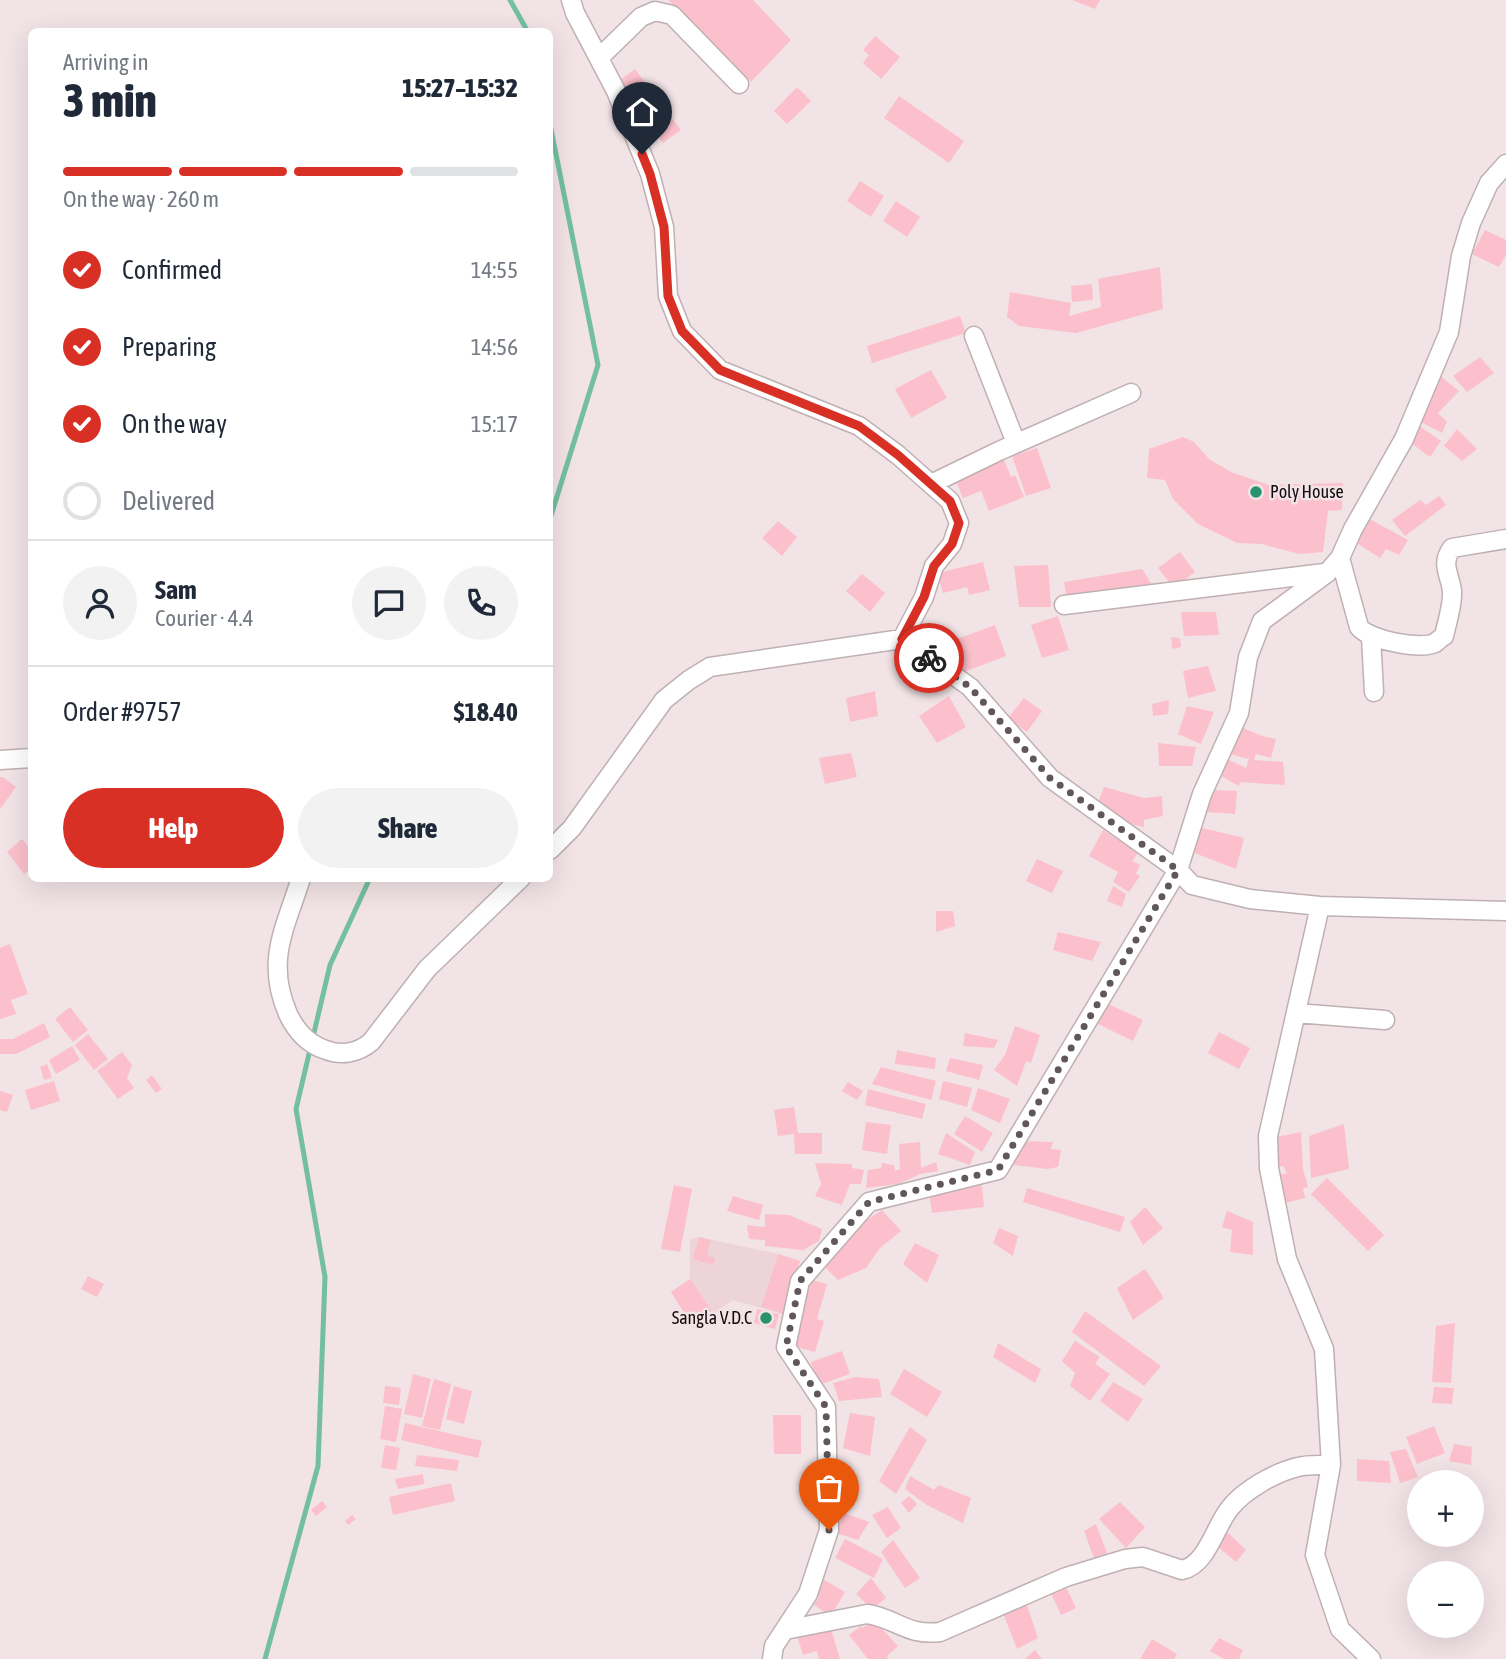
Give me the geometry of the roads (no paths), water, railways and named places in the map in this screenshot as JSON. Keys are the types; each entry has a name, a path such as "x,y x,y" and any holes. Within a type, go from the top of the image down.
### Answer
{"street":[{"path":"571,0 575,13 616,91 650,174 664,227 668,296 682,331 720,370 859,426 898,455 950,501 959,523 952,544 934,566 924,597 902,639"},
{"path":"599,58 641,17 655,11 672,15 738,84"},
{"path":"772,1659 774,1646 808,1594 829,1530 826,1407 786,1347 800,1281 869,1202 998,1170 1178,870 1202,794 1239,713 1248,657 1262,621 1327,573 1340,558 1353,529 1404,439 1449,332 1461,256 1471,223 1489,183 1506,164"},
{"path":"974,336 1016,443"},
{"path":"931,484 1016,443 1131,393"},
{"path":"1340,558 1359,627 1371,637 1421,646 1435,643 1444,636 1452,591 1445,567 1452,548 1506,539"},
{"path":"1064,605 1327,573"},
{"path":"1371,637 1374,692"},
{"path":"553,847 572,828 664,700 710,667 902,639 970,687 1050,778 1178,870 1192,885 1250,899 1320,906 1506,911"},
{"path":"0,760 28,758"},
{"path":"300,882 279,947 276,966 279,990 293,1025 303,1037 315,1046 331,1052 346,1053 362,1050 371,1042 426,968 517,882"},
{"path":"1320,906 1268,1136 1269,1168 1287,1259 1325,1349 1331,1465 1315,1555 1340,1629 1371,1659"},
{"path":"1296,1013 1385,1020"},
{"path":"785,1630 867,1614 877,1615 909,1631 926,1634 940,1632 1066,1577 1125,1559 1143,1557 1182,1570 1188,1569 1203,1553 1231,1506 1267,1478 1299,1466 1331,1465"}],"waterway":[{"path":"510,0 526,28"},
{"path":"553,139 598,365 553,509"},
{"path":"265,1659 318,1466 325,1277 296,1109 330,965 368,882"}],"place":[{"name":"Poly House","path":"1256,492"},
{"name":"Sangla V.D.C","path":"766,1318"}]}
